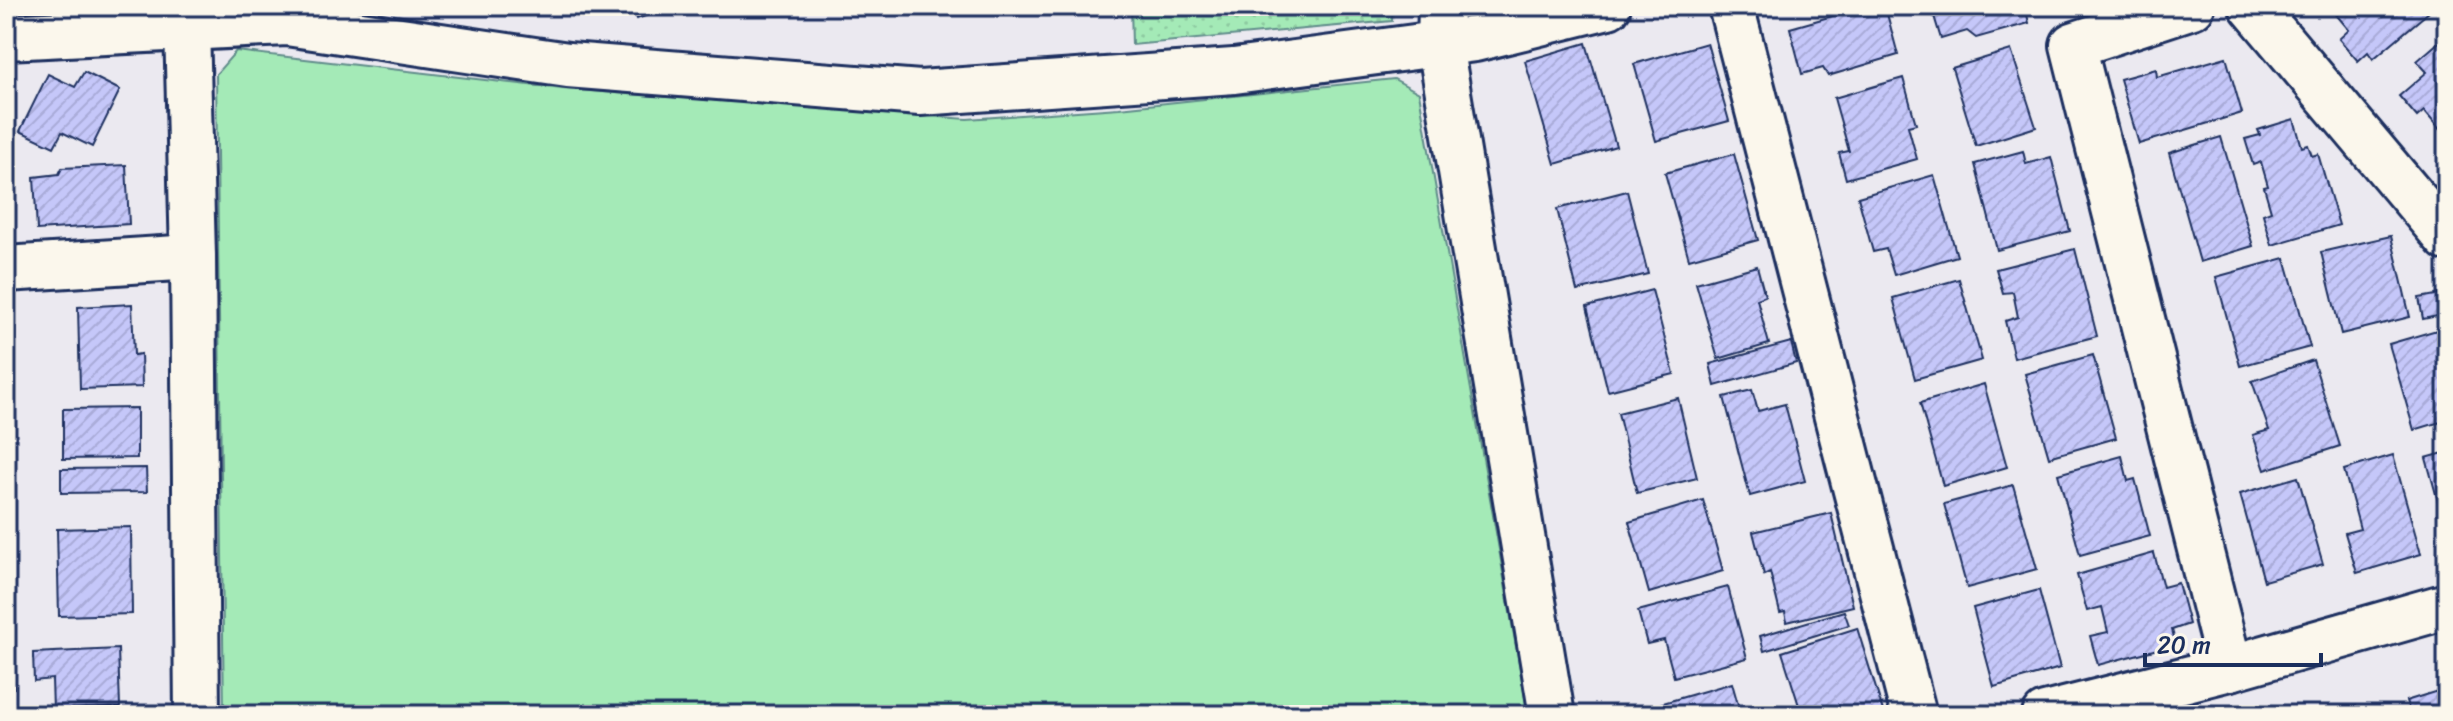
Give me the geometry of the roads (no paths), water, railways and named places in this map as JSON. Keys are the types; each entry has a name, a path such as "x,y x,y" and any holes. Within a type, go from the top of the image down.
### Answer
{"street":[{"path":"6,37 287,23 568,65 920,93 1234,71 1440,25 1490,36 1608,6"},
{"path":"1731,6 1914,715"},
{"path":"2192,6 2073,45 2230,668"},
{"path":"2252,6 2447,238"},
{"path":"1440,25 1552,715"},
{"path":"187,26 193,257 197,715"},
{"path":"6,269 193,257"},
{"path":"2045,715 2230,668 2447,606"}]}
